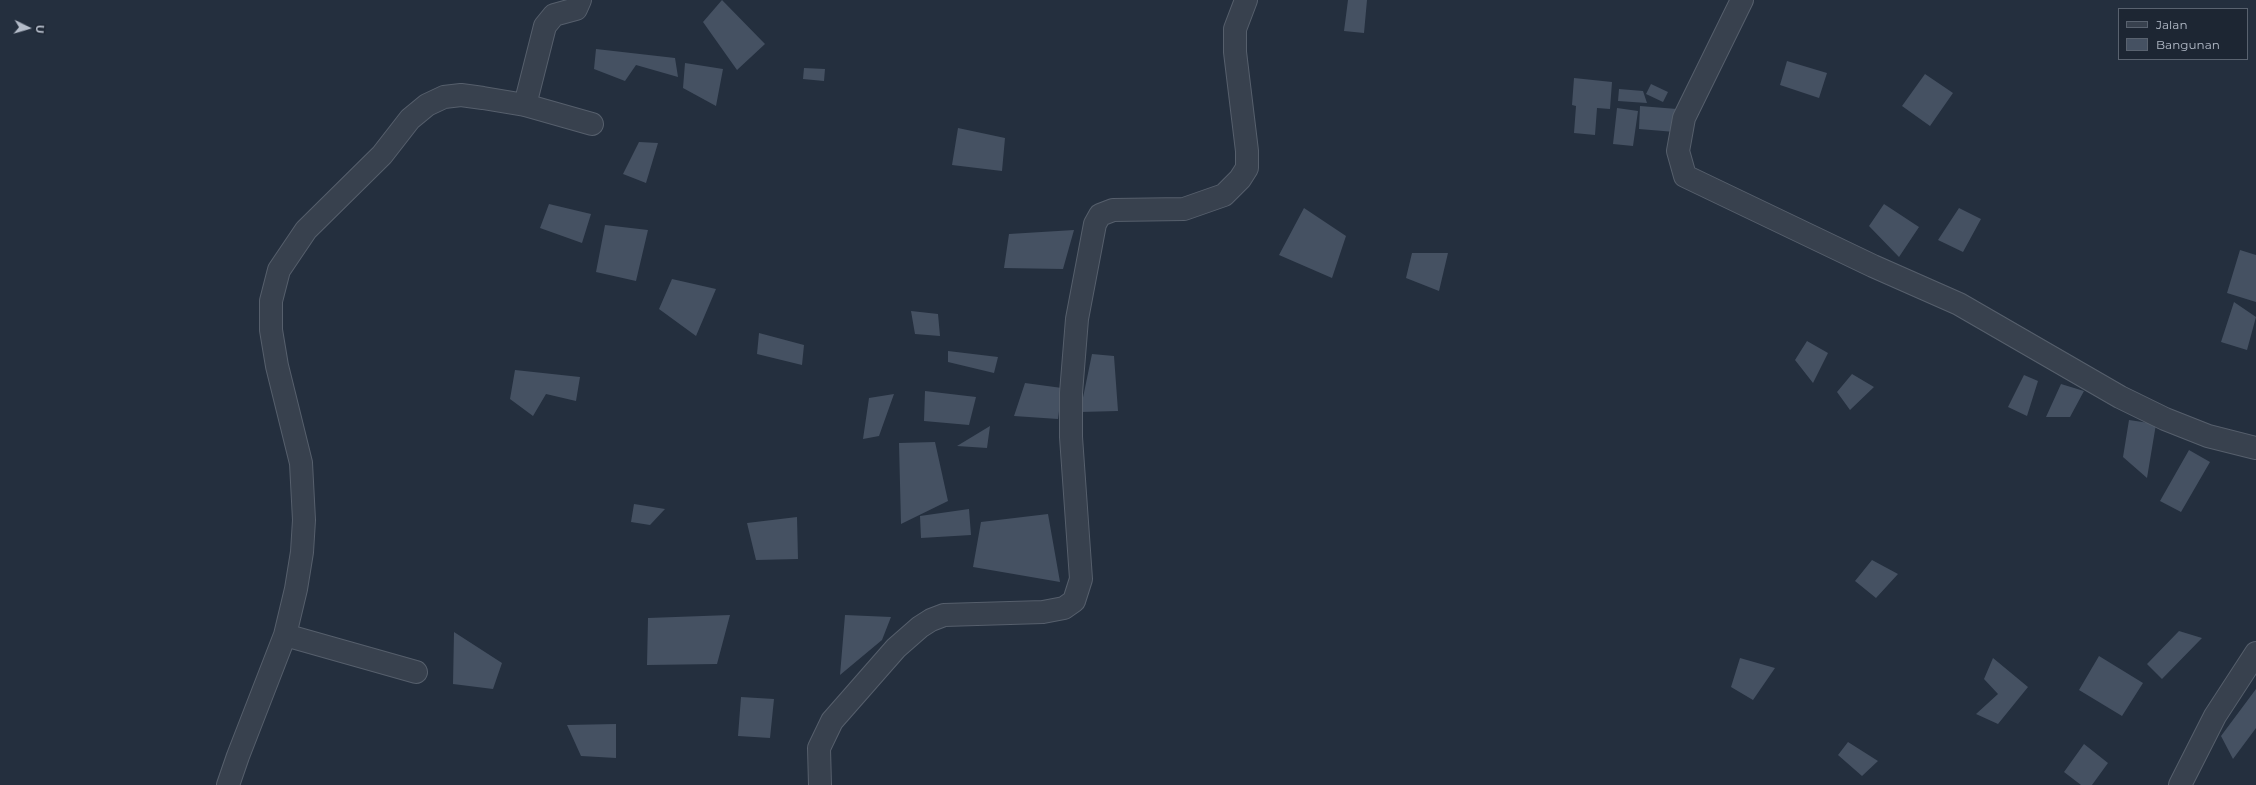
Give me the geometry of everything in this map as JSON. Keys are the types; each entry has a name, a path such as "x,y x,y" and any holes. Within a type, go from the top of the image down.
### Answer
{"street":[{"path":"525,105 545,26 554,15 576,9 580,0"},
{"path":"820,785 819,748 832,721 896,648 920,627 931,620 944,615 1043,612 1064,608 1074,601 1081,579 1071,437 1071,393 1078,319 1095,224 1100,215 1113,210 1184,209 1224,195 1240,179 1247,168 1247,151 1235,52 1235,29 1246,0"},
{"path":"1742,0 1684,118 1678,151 1685,176 1873,266 1959,304 2120,397 2165,419 2208,436 2256,448"},
{"path":"228,785 285,635 296,589 304,520 301,464 277,366 271,330 271,301 279,270 296,243 316,219 369,168 410,119 427,105 444,97 461,95 525,105 592,124"},
{"path":"285,635 416,672"},
{"path":"2180,785 2215,716 2256,653"}],"building":[{"path":"722,0 765,44 737,70 703,22"},
{"path":"1348,0 1367,0 1364,33 1344,31"},
{"path":"596,49 675,58 678,77 636,65 625,81 594,69"},
{"path":"1787,61 1827,73 1819,98 1780,85"},
{"path":"685,63 723,69 716,106 683,88"},
{"path":"804,68 825,69 824,81 803,79"},
{"path":"1925,74 1953,93 1930,126 1902,106"},
{"path":"1574,78 1612,82 1610,109 1597,108 1595,135 1574,133 1576,106 1572,105"},
{"path":"1651,84 1668,92 1663,102 1646,94"},
{"path":"1619,89 1643,91 1647,103 1618,101"},
{"path":"1640,106 1677,109 1675,132 1639,129"},
{"path":"1617,108 1638,111 1633,146 1613,144"},
{"path":"958,128 1005,138 1002,171 952,165"},
{"path":"639,142 658,143 646,183 623,174"},
{"path":"549,204 591,214 582,243 540,228"},
{"path":"1884,204 1919,227 1899,257 1869,226"},
{"path":"1304,208 1346,236 1332,278 1279,255"},
{"path":"1959,208 1981,219 1963,252 1938,240"},
{"path":"605,225 648,230 636,281 596,272"},
{"path":"1074,230 1063,269 1004,268 1009,234"},
{"path":"2240,250 2256,255 2256,302 2227,293"},
{"path":"1412,253 1448,253 1439,291 1406,278"},
{"path":"672,279 716,289 696,336 659,309"},
{"path":"2234,302 2256,317 2247,350 2221,342"},
{"path":"911,311 938,314 940,336 915,334"},
{"path":"759,333 804,345 802,365 757,354"},
{"path":"1807,341 1828,353 1813,383 1795,360"},
{"path":"948,351 998,357 994,373 948,362"},
{"path":"1092,354 1114,356 1118,411 1080,412"},
{"path":"515,370 580,377 576,401 546,394 533,416 510,399"},
{"path":"1852,374 1874,387 1850,410 1837,392"},
{"path":"2024,375 2038,381 2027,416 2008,407"},
{"path":"1025,383 1062,388 1058,419 1014,416"},
{"path":"2061,384 2084,391 2070,417 2046,417"},
{"path":"925,391 976,397 969,425 924,421"},
{"path":"894,394 879,436 863,439 869,398"},
{"path":"2129,420 2156,424 2147,478 2123,457"},
{"path":"990,426 987,448 957,446"},
{"path":"935,442 948,501 901,524 899,443"},
{"path":"2189,450 2210,462 2181,512 2160,501"},
{"path":"634,504 665,509 650,525 631,522"},
{"path":"969,509 971,535 921,538 920,516"},
{"path":"1048,514 1060,582 973,567 981,522"},
{"path":"797,517 798,559 756,560 747,523"},
{"path":"1872,560 1898,574 1876,598 1855,581"},
{"path":"730,615 717,664 647,665 648,618"},
{"path":"845,615 891,617 882,640 840,675"},
{"path":"2179,631 2202,638 2162,679 2147,664"},
{"path":"454,632 502,663 493,689 453,684"},
{"path":"2099,656 2143,683 2122,716 2079,690"},
{"path":"1740,658 1775,668 1753,700 1731,687"},
{"path":"1993,658 2028,687 1998,724 1976,714 1998,694 1984,679"},
{"path":"2256,689 2256,728 2233,759 2221,736"},
{"path":"741,697 774,699 770,738 738,736"},
{"path":"616,724 616,758 581,756 567,725"},
{"path":"1848,742 1878,761 1862,776 1838,755"},
{"path":"2084,744 2108,763 2092,785 2081,785 2064,772"}]}
